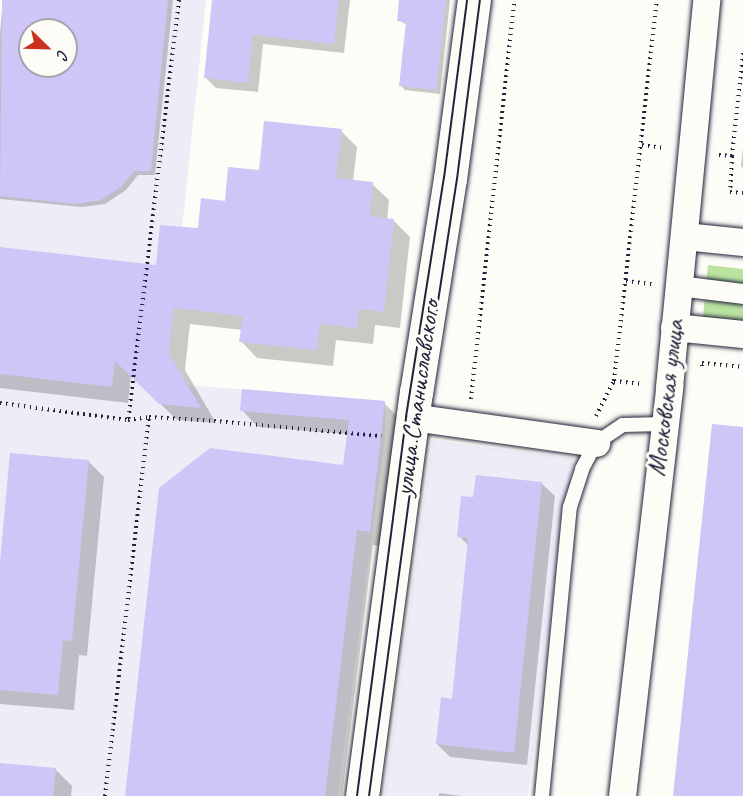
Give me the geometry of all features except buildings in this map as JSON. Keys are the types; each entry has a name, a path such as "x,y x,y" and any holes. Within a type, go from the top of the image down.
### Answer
{"street":[{"name":"улица Станиславского","path":"362,796 412,417 450,179 474,0"},
{"name":"Московская улица","path":"622,796 669,387 706,0"},
{"path":"684,236 743,242"},
{"path":"679,286 743,294"},
{"path":"674,327 743,334"},
{"path":"412,417 595,431"}],"lane":[{"path":"542,796 570,507 582,469 595,431 623,425 663,424"}],"path":[{"path":"128,420 179,0"},
{"path":"470,403 514,0"},
{"path":"595,431 614,381 657,0"},
{"path":"732,156 743,53"},
{"path":"701,373 702,363 743,368"},
{"path":"614,381 669,387"},
{"path":"0,404 128,420 149,417 385,437"},
{"path":"105,796 149,417"}],"shaded area":[{"path":"3,0 206,0 169,353 188,385 385,401 385,437 338,796 0,796 0,27"},
{"path":"432,440 573,458 528,796 384,796"}],"green space":[{"path":"708,265 743,269 743,321 703,317"}],"tram line":[{"path":"357,796 406,417 444,178 467,0"},
{"path":"369,796 420,418 457,179 480,0"}]}
